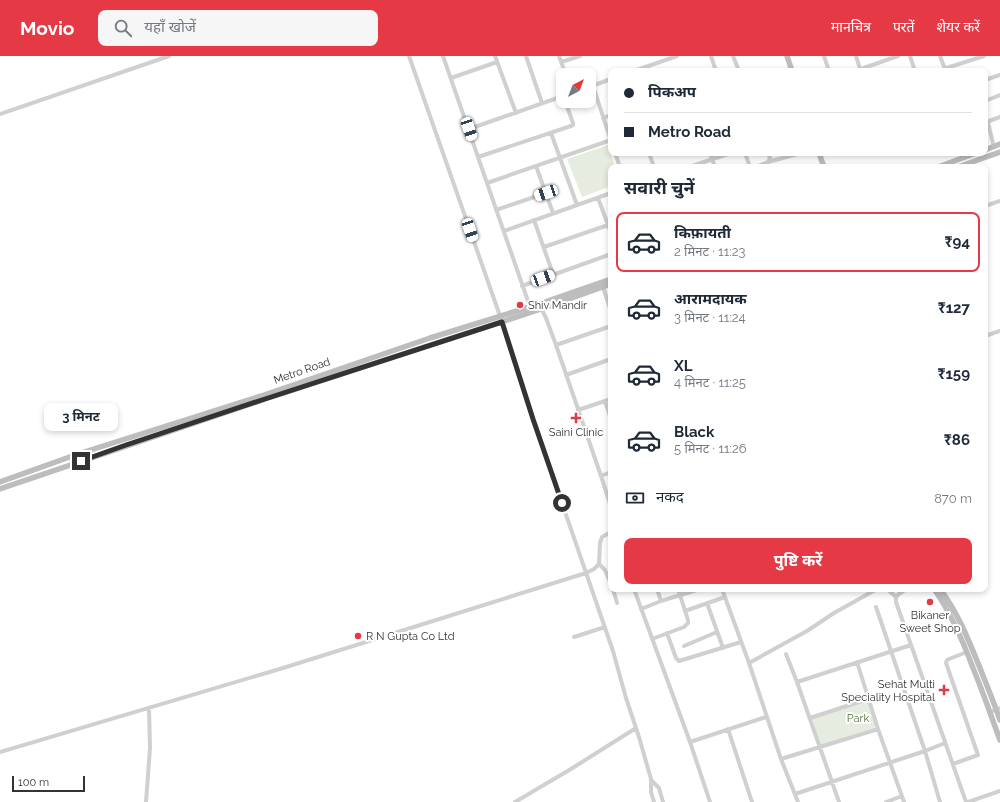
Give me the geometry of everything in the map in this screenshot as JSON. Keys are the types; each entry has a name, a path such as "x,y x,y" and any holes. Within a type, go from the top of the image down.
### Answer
{"street":[{"path":"0,114 169,56"},
{"path":"409,56 500,316 533,419 605,627 651,779 651,792 654,802"},
{"path":"443,56 530,307"},
{"path":"495,56 516,113"},
{"path":"526,56 542,103"},
{"path":"559,56 564,68"},
{"path":"562,62 580,56"},
{"path":"643,68 677,56"},
{"path":"711,56 715,68"},
{"path":"733,56 738,68"},
{"path":"787,56 791,68"},
{"path":"824,56 828,68"},
{"path":"856,56 860,68"},
{"path":"862,68 886,58 898,56"},
{"path":"910,56 914,68"},
{"path":"940,56 945,68"},
{"path":"948,68 972,58 984,56"},
{"path":"451,78 497,62"},
{"path":"988,79 1000,75"},
{"path":"596,84 608,80"},
{"path":"988,100 1000,95"},
{"path":"469,129 556,98"},
{"path":"596,99 608,132"},
{"path":"478,157 572,126 573,125 567,108"},
{"path":"603,118 608,116"},
{"path":"997,146 988,123 989,121 1000,117"},
{"path":"551,133 577,205"},
{"path":"487,183 608,141"},
{"path":"966,164 1000,152"},
{"path":"712,156 714,164"},
{"path":"698,164 722,156"},
{"path":"768,162 769,156"},
{"path":"763,164 790,156"},
{"path":"946,164 968,156"},
{"path":"536,166 554,213"},
{"path":"496,210 546,193"},
{"path":"504,231 608,194"},
{"path":"544,247 608,225 598,198"},
{"path":"988,205 1000,201"},
{"path":"534,220 553,274"},
{"path":"522,286 608,255"},
{"name":"Metro Road","path":"602,285 608,281"},
{"name":"Metro Road","path":"0,488 265,399 502,322 540,307 602,285 608,284"},
{"path":"602,285 608,302"},
{"name":"Metro Road","path":"0,482 86,452 264,395 430,338 530,307 540,307"},
{"path":"540,307 546,318 556,345 608,498"},
{"path":"556,345 608,327"},
{"path":"988,335 1000,331"},
{"path":"566,375 608,360"},
{"path":"578,410 608,400"},
{"path":"605,401 608,410"},
{"path":"601,476 608,473"},
{"path":"0,752 291,666 586,573 594,569 599,564 600,543 602,537 608,534"},
{"path":"599,564 605,570 608,577"},
{"path":"614,592 617,603"},
{"path":"635,592 690,742 710,802"},
{"path":"658,592 662,601"},
{"path":"652,639 687,625 688,620 679,592"},
{"path":"640,609 691,592"},
{"path":"723,592 749,663 766,717 798,802"},
{"path":"749,663 807,631 834,613 871,592"},
{"path":"890,592 896,597 896,602 967,802 1000,791"},
{"path":"896,597 902,592"},
{"path":"936,592 947,608 967,652 1000,740"},
{"path":"942,592 964,630 998,709 1000,720"},
{"path":"685,611 725,596"},
{"path":"707,603 723,648"},
{"path":"876,608 925,751 940,802"},
{"path":"574,637 605,627"},
{"path":"684,646 717,632"},
{"path":"667,633 676,658 679,662 741,642"},
{"path":"797,682 911,645"},
{"path":"953,764 978,755 946,662 949,659 967,652"},
{"path":"786,654 839,802"},
{"path":"857,662 868,699 904,802"},
{"path":"810,718 868,699"},
{"path":"146,802 150,748 149,708"},
{"path":"990,712 998,709"},
{"path":"690,742 766,717"},
{"path":"515,802 636,728"},
{"path":"781,759 878,728"},
{"path":"728,730 752,802"},
{"path":"795,794 946,743"},
{"path":"651,779 659,788 663,802"},
{"path":"886,802 902,796"}],"green space":[{"path":"608,145 608,156 612,156 614,164 608,164 608,187 582,197 567,159"},
{"name":"Park","path":"868,700 876,727 821,745 812,719"}],"place":[{"name":"Shiv Mandir","path":"520,305"},
{"name":"Saini Clinic","path":"576,418"},
{"name":"Bikaner Sweet Shop","path":"930,602"},
{"name":"R N Gupta Co Ltd","path":"358,636"},
{"name":"Sehat Multi Speciality Hospital","path":"944,690"}],"route":[{"path":"81,461 502,322 562,503"}]}
